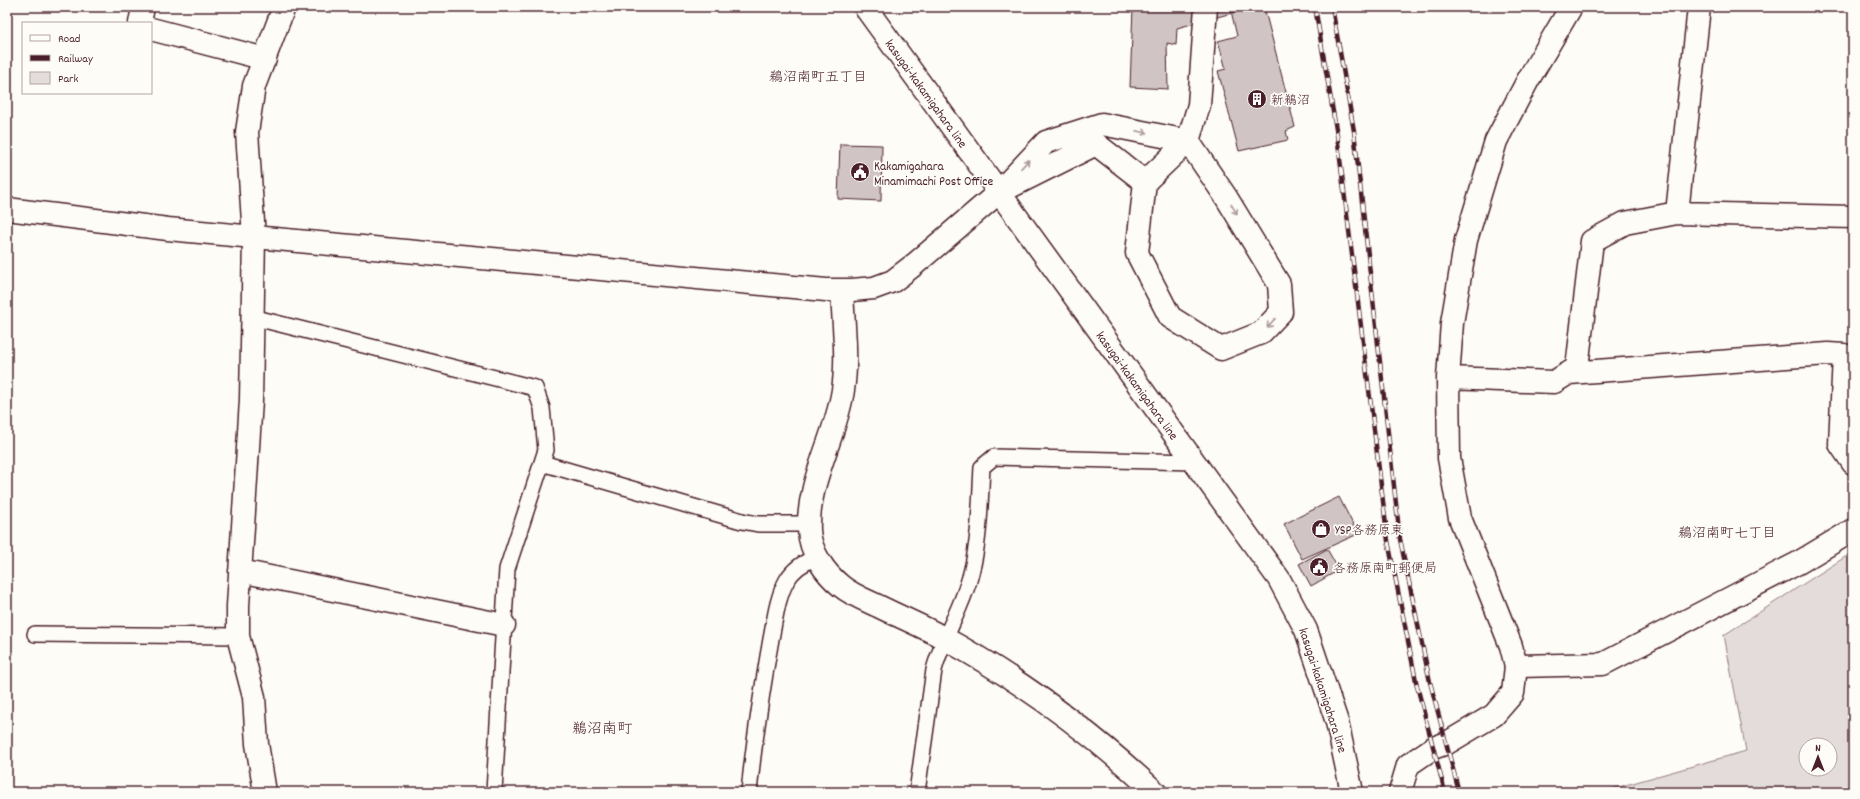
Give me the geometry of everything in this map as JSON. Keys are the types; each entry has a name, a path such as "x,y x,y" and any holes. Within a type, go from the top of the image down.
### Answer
{"street":[{"path":"140,22 143,7"},
{"path":"266,792 257,744 254,697 238,636 240,571 251,400 254,237 247,132 254,86 284,7"},
{"name":"kasugai-kakamigahara line","path":"865,7 998,193 1279,579 1306,630 1337,722 1352,792"},
{"path":"7,209 168,230 810,288 842,290 874,288 893,281 915,264 998,193 1046,142 1102,124 1188,141 1226,197 1279,284 1281,312 1261,333 1221,349 1170,318 1137,253 1145,182 1188,141 1199,105 1206,7"},
{"path":"1400,792 1408,765 1433,748 1447,743 1494,715 1513,693 1516,666 1511,646 1460,518 1449,458 1448,378 1452,322 1466,240 1496,142 1528,80 1571,7"},
{"path":"1677,213 1699,7"},
{"path":"152,30 265,59"},
{"path":"998,193 1096,144 1145,182"},
{"path":"1448,378 1554,382 1577,368 1592,241 1625,223 1677,213 1853,217"},
{"path":"842,290 844,352 843,390 814,488 809,524 812,546 817,557 833,579 853,594 945,639 1006,675 1039,697 1110,751 1154,792"},
{"path":"1569,373 1820,355 1844,355 1840,444 1853,464"},
{"path":"1516,666 1603,664 1798,563 1853,530"},
{"path":"240,571 504,625"}],"lane":[{"path":"252,317 535,388 542,408 546,450 507,569 494,792"},
{"path":"917,792 934,670 971,574 976,553 982,467 994,457 1194,462"},
{"path":"542,463 742,522 758,524 809,524"},
{"path":"749,792 762,686 780,594 787,579 795,569 817,557"},
{"path":"35,634 238,636"}],"green space":[{"path":"1853,552 1853,792 1601,792 1746,751 1724,635"}],"building":[{"path":"1133,7 1254,7 1177,28 1176,45 1167,43 1168,89 1130,87"},
{"name":"新鵜沼","path":"1230,7 1264,7 1295,127 1286,131 1288,140 1239,151 1218,71 1226,69 1218,41 1237,36"},
{"path":"840,144 882,145 881,201 838,199"},
{"name":"YSP各務原東","path":"1339,497 1358,534 1302,559 1284,524"},
{"name":"各務原南町郵便局","path":"1327,549 1339,570 1311,586 1299,564"}],"railway":[{"path":"1315,7 1337,135 1388,541 1417,686 1445,792"},
{"path":"1332,7 1354,131 1400,539 1430,682 1459,792"}],"place":[{"name":"新鵜沼","path":"1257,99"},
{"name":"Kakamigahara Minamimachi Post Office","path":"860,172"},
{"name":"YSP各務原東","path":"1321,529"},
{"name":"各務原南町郵便局","path":"1319,567"}],"district":[{"name":"鵜沼南町五丁目","path":"818,76"},
{"name":"鵜沼南町七丁目","path":"1727,532"},
{"name":"鵜沼南町","path":"602,728"}]}
